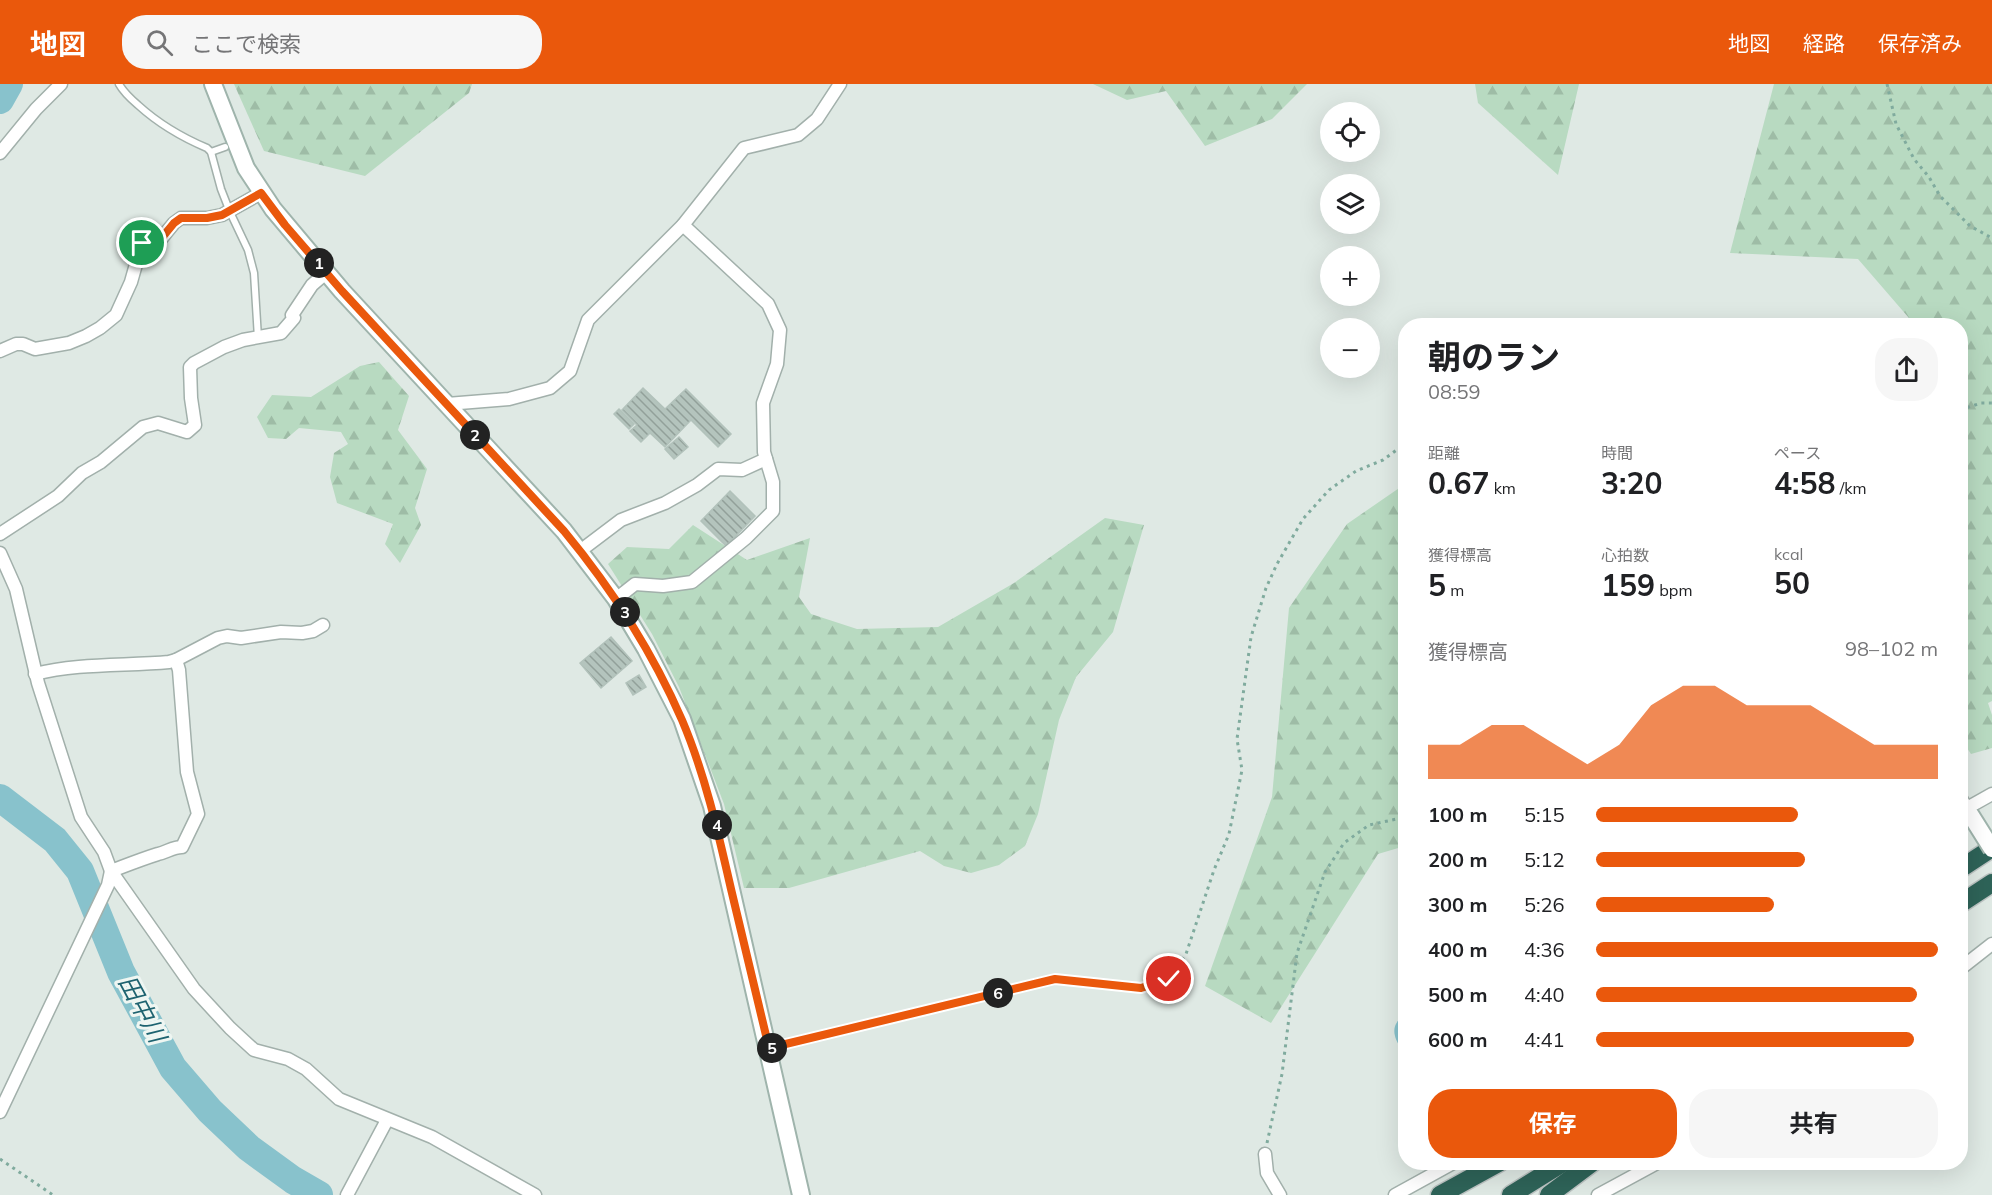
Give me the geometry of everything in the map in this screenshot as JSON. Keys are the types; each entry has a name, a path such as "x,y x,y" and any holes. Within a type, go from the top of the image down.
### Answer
{"highway":[{"path":"1968,864 1992,848"},
{"path":"1968,899 1992,883"},
{"path":"1440,1195 1485,1170"},
{"path":"1464,1195 1501,1170"},
{"path":"1511,1195 1551,1170"},
{"path":"1549,1195 1582,1170"}],"main road":[{"path":"213,84 246,168 285,225 580,551 616,599 642,640 682,719 712,806 801,1195"},
{"path":"1968,814 1992,848"}],"street":[{"path":"0,153 36,109 61,84"},
{"path":"447,404 510,399 550,388 570,371 588,320 683,225 744,148 798,135 817,119 840,84"},
{"path":"0,351 16,344 35,349 69,343 86,336 116,315 131,282 143,240 146,238 156,245 181,218 207,218 230,212 261,193"},
{"path":"616,599 635,584 663,586 692,582 746,538 773,511 773,482 764,452 763,402 777,364 780,330 768,304 683,225"},
{"path":"0,534 58,496 82,473 101,462 143,427 158,423 188,432 192,430 195,425 190,367 224,347 282,333 294,318 292,315 312,285 327,272"},
{"path":"580,551 621,520 665,503 697,485 718,469 742,470 766,459"},
{"path":"0,553 16,589 35,674 81,817 104,852 111,872 194,989 230,1028 255,1050 288,1059 306,1068 339,1099 432,1137 535,1195"},
{"path":"35,674 87,666 121,666 176,660 226,636 241,638 280,632 302,633 313,631 323,625"},
{"path":"111,872 140,859 182,847 198,814 187,772 179,669 176,660"},
{"path":"1968,806 1992,794"},
{"path":"0,1112 108,885 111,872"},
{"path":"1968,963 1992,944"},
{"path":"346,1195 387,1120"},
{"path":"1265,1154 1267,1173 1280,1195"},
{"path":"1395,1195 1440,1170"},
{"path":"1598,1195 1644,1170"}],"lane":[{"path":"119,84 130,98 157,122 175,134 212,152 215,170 230,212 245,242 254,273 258,338"},
{"path":"212,152 225,147"}],"path":[{"path":"1887,84 1896,124 1914,159 1929,177 1940,196 1970,226 1992,238"},
{"path":"1968,407 1980,403 1992,403"},
{"path":"769,1048 1055,979 1141,988 1169,979 1186,954 1214,870 1229,834 1242,770 1238,739 1251,638 1273,572 1303,519 1329,490 1356,471 1383,460 1398,449"},
{"path":"1265,1154 1282,1074 1297,953 1325,872 1344,843 1369,825 1398,819"},
{"path":"0,1159 53,1195"}],"green space":[{"path":"234,84 472,84 469,93 365,176 264,151"},
{"path":"1093,84 1307,84 1272,119 1205,146 1166,91 1127,100"},
{"path":"1475,84 1579,84 1558,175 1478,103"},
{"path":"1774,84 1992,84 1992,701 1988,703 1992,715 1992,748 1971,754 1968,750 1968,318 1909,318 1858,259 1730,253"},
{"path":"379,362 409,396 398,430 427,469 415,508 421,525 400,563 385,544 393,524 337,503 330,477 334,453 348,444 341,432 299,428 286,439 268,438 257,417 272,395 311,397 360,366"},
{"path":"1398,489 1398,848 1378,854 1271,1023 1205,986 1272,797 1289,608 1347,524"},
{"path":"1105,518 1144,525 1113,632 1076,677 1059,720 1038,814 1025,846 999,865 971,873 944,866 920,851 789,888 744,888 724,804 679,687 652,634 608,564 627,547 669,549 693,525 747,560 810,538 799,597 811,614 857,629 938,627 1014,583"}],"water":[{"path":"1398,1021 1398,1044 1394,1034"}],"building":[{"path":"643,388 665,409 686,389 731,434 718,447 691,420 665,447 650,433 641,442 630,431 637,425 622,410"},
{"path":"619,409 634,424 629,429 614,414"},
{"path":"679,437 688,447 674,459 665,449"},
{"path":"730,491 755,516 726,546 701,521"},
{"path":"611,637 632,661 601,688 580,663"},
{"path":"639,675 646,687 633,695 626,683"}],"waterway":[{"name":"田中川","path":"0,100 9,84"},
{"name":"田中川","path":"0,798 55,840 80,871 121,972 173,1068 210,1111 249,1148 293,1180 319,1195"}],"route":[{"path":"142,243 146,238 156,245 181,218 207,218 222,215 261,193 285,225 342,291 564,531 597,572 632,623 682,719 694,752 712,806 769,1048 1055,979 1141,988 1169,979"}]}
